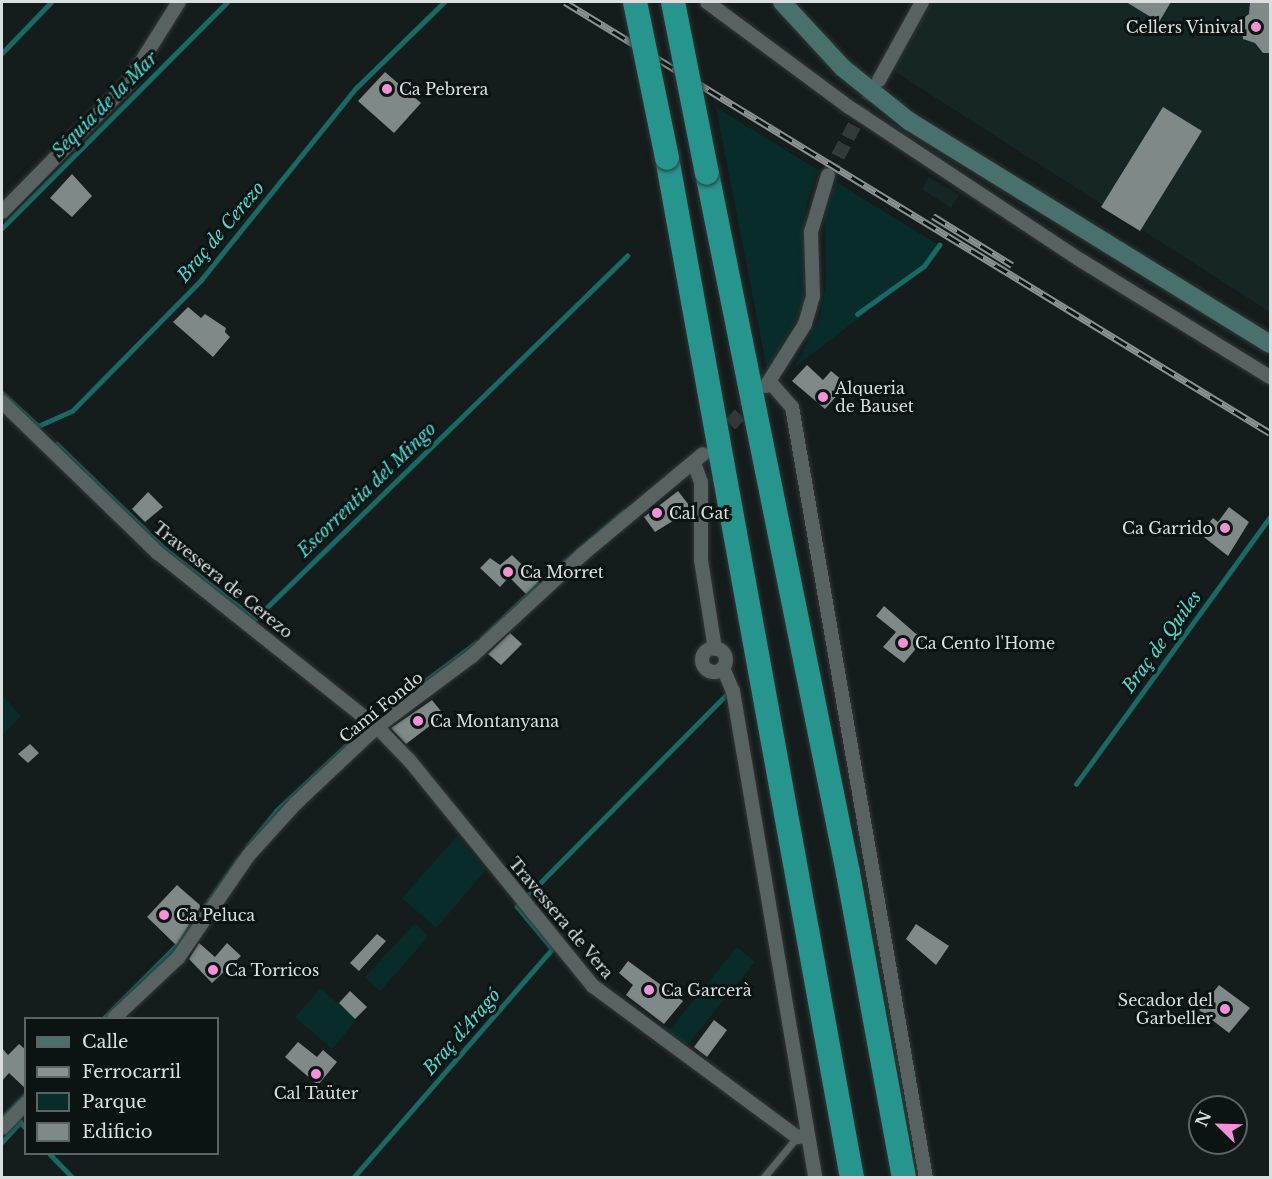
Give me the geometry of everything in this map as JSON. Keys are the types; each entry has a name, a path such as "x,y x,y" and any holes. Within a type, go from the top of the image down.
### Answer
{"highway":[{"path":"635,2 667,158 852,1178"},
{"path":"673,2 846,861 904,1178"}],"main road":[{"path":"782,2 843,68 909,121 1270,344"}],"street":[{"path":"2,212 126,86 179,2"},
{"path":"707,2 849,107 1082,261 1270,377"},
{"path":"879,80 922,2"},
{"path":"828,175 811,232 813,296 805,324 768,384 792,407 926,1178"},
{"name":"Travessera de Cerezo","path":"2,402 158,553 377,728"},
{"name":"Camí Fondo","path":"115,1017 178,958 248,856 296,803 377,728 472,656 583,554 698,459 701,482 701,560 716,649"},
{"path":"723,668 711,672 703,664 705,653 716,649 725,656 723,668 733,691 802,1136 815,1178"},
{"name":"Travessera de Vera","path":"377,728 410,761 593,986 802,1136"},
{"path":"2,1128 24,1105"}],"lane":[{"path":"763,1178 802,1136"}],"shaded area":[{"path":"918,2 1270,2 1270,312 883,64"},
{"path":"929,177 959,195 951,208 922,189"}],"green space":[{"path":"716,107 818,170 806,206 804,305 767,370"},
{"path":"836,182 940,246 924,268 795,367 821,314 826,284 825,218"},
{"path":"2,695 21,716 2,736"},
{"path":"457,836 486,870 436,928 402,898"},
{"path":"415,923 428,937 380,991 365,977"},
{"path":"737,947 755,962 687,1045 668,1032"},
{"path":"321,988 356,1020 332,1049 295,1017"}],"building":[{"path":"1126,2 1171,2 1159,22"},
{"name":"Cellers Vinival","path":"1250,2 1270,2 1270,53 1263,53 1255,43 1243,39 1241,20 1249,14"},
{"name":"Ca Pebrera","path":"385,72 421,103 394,133 358,101"},
{"path":"1163,107 1202,131 1140,231 1101,207"},
{"path":"72,174 92,196 72,217 50,198"},
{"path":"188,307 201,318 205,314 226,328 225,332 230,337 213,357 173,322"},
{"name":"Alqueria de Bauset","path":"807,365 823,380 831,371 847,384 825,409 792,381"},
{"name":"Cal Gat","path":"678,491 692,509 655,532 644,517"},
{"path":"148,492 163,507 145,522 132,509"},
{"name":"Ca Garrido","path":"1229,507 1249,522 1228,556 1200,534 1213,518 1218,522"},
{"name":"Ca Morret","path":"512,555 539,581 526,594 509,577 500,587 480,568 490,558 500,565"},
{"name":"Ca Cento l'Home","path":"884,606 923,640 904,663 883,647 896,632 876,616"},
{"path":"510,633 522,644 501,665 488,654"},
{"name":"Ca Montanyana","path":"432,700 444,715 406,744 391,728"},
{"path":"30,744 39,753 28,763 18,754"},
{"name":"Ca Peluca","path":"177,885 201,906 176,945 147,917"},
{"path":"916,924 949,946 936,965 906,939"},
{"path":"377,934 386,941 359,971 350,963"},
{"name":"Ca Torricos","path":"199,943 215,957 227,943 241,956 212,983 189,959"},
{"name":"Ca Garcerà","path":"628,961 683,1001 664,1024 626,995 633,985 619,973"},
{"name":"Secador del Garbeller","path":"1219,985 1250,1008 1229,1033 1199,1010"},
{"path":"350,991 367,1007 355,1019 339,1003"},
{"path":"714,1020 727,1030 707,1057 694,1047"},
{"name":"Cal Taüter","path":"298,1042 317,1057 323,1050 337,1062 318,1085 285,1057"},
{"path":"19,1044 24,1048 24,1087 9,1073 2,1081 2,1048 8,1055"}],"waterway":[{"path":"2,53 51,2"},
{"name":"Séquia de la Mar","path":"2,228 227,2"},
{"name":"Braç de Cerezo","path":"2,393 38,426 72,411 201,280 357,87 444,2"},
{"path":"857,314 924,266 939,245"},
{"name":"Escorrentia del Mingo","path":"57,444 165,549 255,619 627,256"},
{"path":"548,576 623,512"},
{"name":"Braç de Quiles","path":"1076,784 1270,517"},
{"path":"482,638 538,585"},
{"path":"377,717 476,643"},
{"name":"Braç d'Aragó","path":"527,896 727,694"},
{"path":"247,847 276,811 365,728"},
{"path":"105,1017 179,943 239,858"},
{"name":"Braç d'Aragó","path":"353,1178 552,949 517,907 519,904"},
{"path":"2,1118 24,1096"},
{"name":"Braç d'Aragó","path":"2,1142 20,1122 24,1126"},
{"name":"Braç d'Aragó","path":"51,1155 73,1178"}],"tunnel":[{"path":"828,175 876,85"},
{"path":"716,440 754,399"}],"railway":[{"path":"565,2 1270,433"},
{"path":"933,216 1012,265"}],"place":[{"name":"Cellers Vinival","path":"1256,27"},
{"name":"Ca Pebrera","path":"387,89"},
{"name":"Alqueria de Bauset","path":"823,397"},
{"name":"Cal Gat","path":"657,513"},
{"name":"Ca Garrido","path":"1225,528"},
{"name":"Ca Morret","path":"508,572"},
{"name":"Ca Cento l'Home","path":"903,643"},
{"name":"Ca Montanyana","path":"418,721"},
{"name":"Ca Peluca","path":"164,915"},
{"name":"Ca Torricos","path":"213,970"},
{"name":"Ca Garcerà","path":"649,990"},
{"name":"Secador del Garbeller","path":"1225,1009"},
{"name":"Cal Taüter","path":"316,1074"}]}
